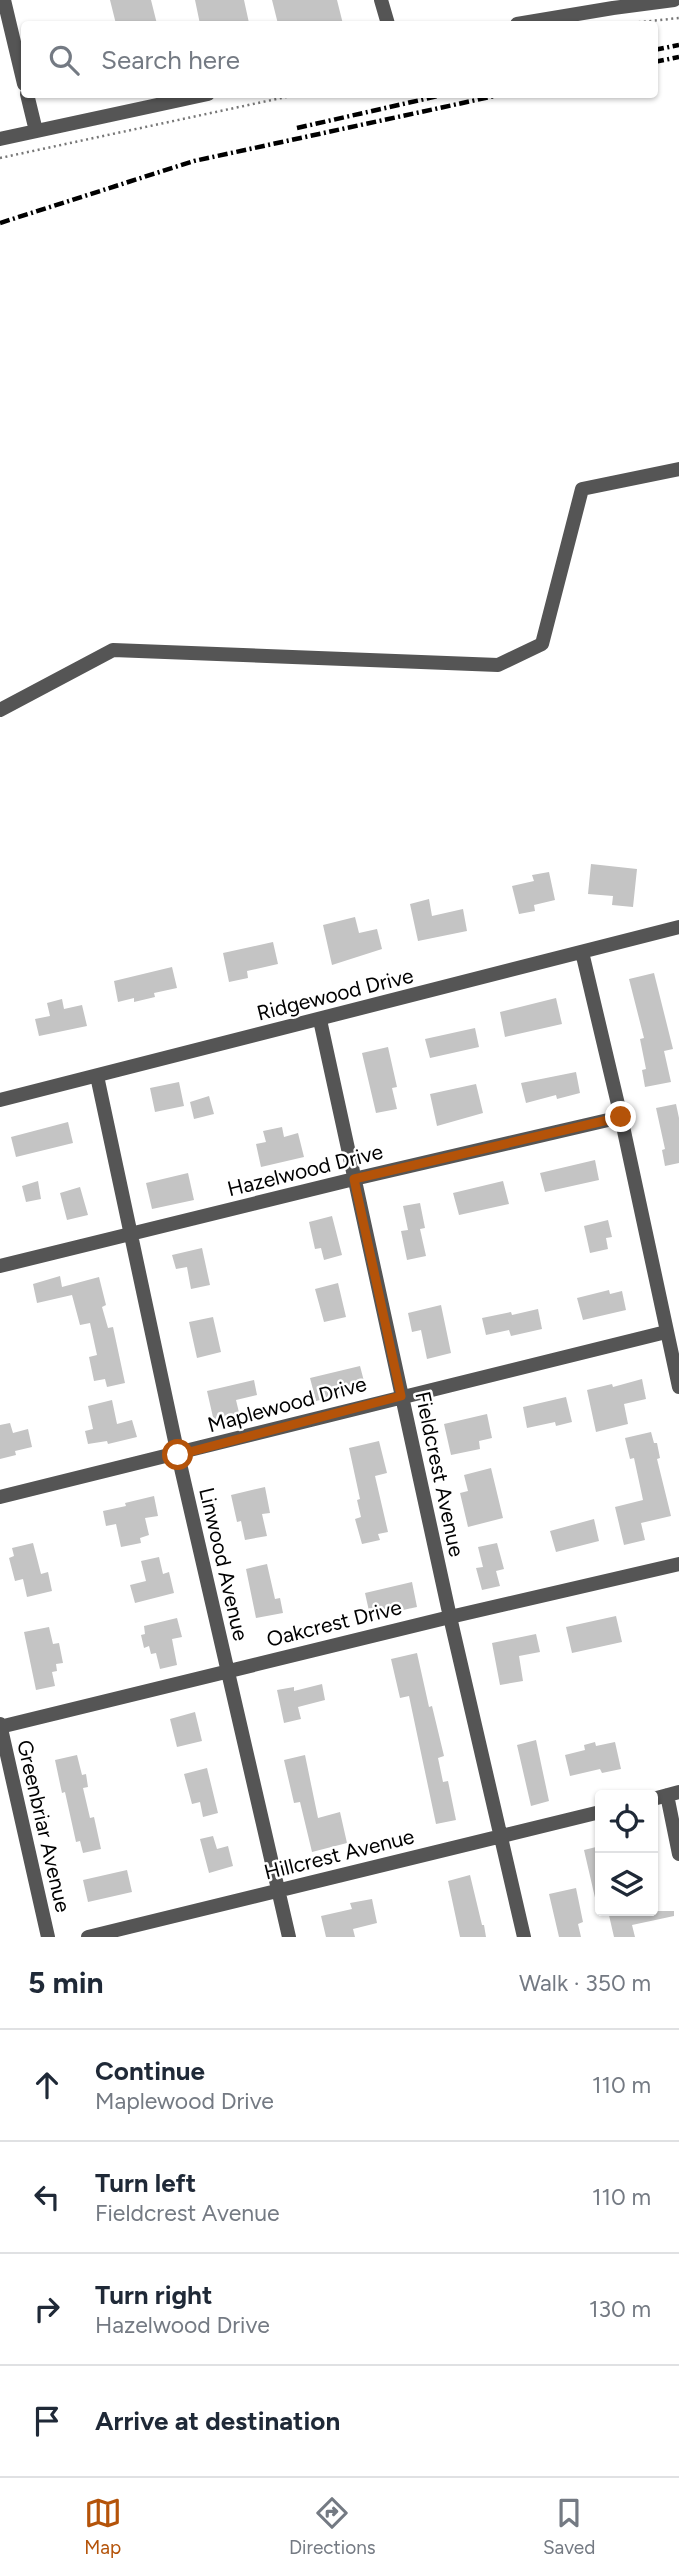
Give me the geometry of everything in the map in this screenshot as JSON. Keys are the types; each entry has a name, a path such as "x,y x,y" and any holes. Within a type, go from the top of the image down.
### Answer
{"street":[{"path":"4,0 21,71"},
{"path":"382,0 387,21"},
{"path":"535,21 674,0"},
{"path":"28,98 36,131"},
{"path":"0,139 189,98"},
{"path":"0,710 113,650 498,665 542,644 582,489 679,469"},
{"name":"Ridgewood Drive","path":"0,1100 679,927"},
{"path":"582,952 621,1117 679,1387"},
{"name":"Fieldcrest Avenue","path":"320,1020 450,1617 524,1937"},
{"name":"Linwood Avenue","path":"97,1076 226,1671 289,1937"},
{"name":"Hazelwood Drive","path":"0,1266 621,1117"},
{"name":"Maplewood Drive","path":"0,1497 666,1332"},
{"name":"Oakcrest Drive","path":"0,1726 679,1564"},
{"name":"Greenbriar Avenue","path":"0,1726 48,1937"},
{"path":"666,1795 679,1854"},
{"name":"Hillcrest Avenue","path":"88,1937 595,1812"}],"path":[{"path":"650,21 679,18"},
{"path":"0,158 25,150 280,98"}],"building":[{"path":"110,0 151,0 156,21 115,21"},
{"path":"195,0 244,0 249,21 199,21"},
{"path":"272,0 337,0 342,21 277,21"},
{"path":"591,864 637,869 633,907 612,905 613,896 588,894"},
{"path":"549,872 555,900 534,905 535,911 519,914 512,886 534,881 532,875"},
{"path":"429,899 432,916 463,909 467,931 418,941 410,904"},
{"path":"355,917 359,933 377,929 382,949 332,965 323,925"},
{"path":"273,942 278,964 247,971 248,978 229,982 223,953"},
{"path":"172,967 177,988 154,993 155,997 134,1002 134,998 118,1002 114,981"},
{"path":"654,973 673,1049 664,1051 671,1082 645,1087 642,1070 646,1069 640,1039 644,1038 629,979"},
{"path":"556,998 562,1024 505,1037 500,1012"},
{"path":"62,999 64,1009 82,1005 87,1026 39,1036 35,1019 50,1016 47,1003"},
{"path":"475,1028 479,1047 430,1058 425,1039"},
{"path":"388,1047 397,1087 392,1088 397,1109 376,1113 362,1053"},
{"path":"576,1072 580,1093 557,1099 556,1095 526,1103 521,1083"},
{"path":"179,1082 184,1106 155,1112 150,1088"},
{"path":"476,1084 483,1113 437,1126 430,1094"},
{"path":"209,1096 214,1114 194,1119 190,1102"},
{"path":"676,1104 679,1118 679,1163 665,1166 662,1150 665,1149 656,1108"},
{"path":"68,1122 73,1143 16,1157 11,1137"},
{"path":"282,1127 284,1137 298,1133 304,1157 261,1167 256,1144 266,1142 263,1131"},
{"path":"595,1160 599,1180 545,1192 540,1173"},
{"path":"188,1173 194,1200 152,1209 146,1183"},
{"path":"38,1181 41,1199 26,1202 22,1186"},
{"path":"503,1181 509,1204 459,1215 453,1193"},
{"path":"80,1187 88,1215 67,1220 60,1193"},
{"path":"420,1203 425,1228 420,1229 426,1256 407,1260 401,1231 408,1230 403,1206"},
{"path":"332,1216 342,1255 324,1260 321,1248 315,1249 309,1222"},
{"path":"608,1220 612,1237 606,1238 608,1249 590,1253 584,1226"},
{"path":"202,1248 210,1285 191,1289 187,1267 176,1269 172,1255"},
{"path":"60,1276 62,1287 99,1277 106,1305 102,1307 108,1328 113,1327 125,1383 107,1387 105,1379 94,1381 89,1357 97,1355 90,1323 80,1325 72,1295 37,1303 33,1284"},
{"path":"338,1283 346,1317 324,1322 315,1289"},
{"path":"609,1290 610,1294 622,1291 626,1310 583,1320 577,1298"},
{"path":"441,1305 451,1353 427,1359 421,1330 412,1332 408,1313"},
{"path":"538,1309 542,1329 511,1336 509,1330 486,1335 482,1318"},
{"path":"213,1317 221,1352 197,1358 189,1322"},
{"path":"360,1366 366,1389 316,1401 310,1378"},
{"path":"642,1379 646,1399 624,1404 628,1424 596,1432 587,1390 612,1384 613,1387"},
{"path":"254,1380 257,1395 236,1400 242,1425 224,1429 223,1424 215,1426 207,1391"},
{"path":"566,1397 572,1422 556,1426 555,1422 527,1428 523,1407"},
{"path":"112,1400 117,1424 132,1420 137,1437 108,1444 107,1441 88,1444 85,1431 93,1429 88,1406"},
{"path":"487,1414 492,1438 479,1441 480,1449 451,1455 444,1424"},
{"path":"10,1423 13,1433 28,1429 32,1447 15,1451 16,1455 0,1459 0,1425"},
{"path":"651,1432 654,1443 657,1443 660,1458 657,1459 671,1516 641,1523 645,1540 624,1545 615,1507 643,1500 634,1458 630,1459 625,1438"},
{"path":"379,1441 387,1473 375,1476 388,1532 378,1534 380,1540 362,1544 355,1519 361,1517 357,1500 360,1499 349,1448"},
{"path":"491,1468 503,1518 468,1527 460,1493 468,1491 464,1475"},
{"path":"265,1487 270,1513 262,1514 267,1536 245,1540 241,1521 237,1522 231,1495"},
{"path":"154,1496 158,1516 145,1518 149,1535 140,1538 141,1543 121,1547 116,1524 106,1526 103,1511"},
{"path":"594,1519 599,1541 556,1552 550,1531"},
{"path":"33,1543 41,1574 48,1572 52,1591 27,1597 23,1579 15,1581 9,1558 14,1556 12,1548"},
{"path":"497,1543 504,1569 496,1571 500,1586 482,1590 476,1568 483,1567 478,1547"},
{"path":"159,1557 163,1574 169,1572 174,1593 135,1603 130,1585 146,1581 141,1561"},
{"path":"267,1564 275,1599 280,1598 283,1613 256,1618 246,1569"},
{"path":"412,1582 417,1607 384,1614 383,1608 369,1611 365,1593"},
{"path":"616,1616 622,1642 572,1653 566,1627"},
{"path":"177,1618 182,1637 172,1639 177,1665 160,1669 156,1653 151,1654 149,1646 144,1648 141,1635 145,1634 144,1626"},
{"path":"49,1627 53,1644 59,1643 63,1663 56,1664 57,1671 52,1672 55,1686 36,1690 24,1632"},
{"path":"536,1634 540,1652 519,1656 523,1681 500,1685 492,1643"},
{"path":"417,1653 444,1756 438,1758 443,1782 448,1781 456,1820 436,1824 409,1696 400,1698 391,1659"},
{"path":"322,1684 325,1700 298,1707 301,1719 284,1723 277,1690 294,1687 294,1691"},
{"path":"195,1712 202,1741 177,1747 170,1719"},
{"path":"536,1740 549,1801 531,1806 517,1745"},
{"path":"595,1742 596,1746 615,1742 621,1769 602,1773 600,1769 570,1776 565,1755 585,1750 584,1745"},
{"path":"77,1755 82,1775 86,1774 88,1787 83,1788 90,1818 94,1817 101,1849 83,1853 80,1841 76,1842 55,1760"},
{"path":"305,1755 318,1818 340,1812 347,1843 312,1852 300,1802 294,1803 284,1760"},
{"path":"207,1768 218,1813 203,1817 200,1802 192,1804 184,1774"},
{"path":"213,1836 217,1849 228,1846 233,1866 209,1873 200,1839"},
{"path":"595,1847 595,1898 584,1850"},
{"path":"127,1870 132,1892 88,1902 83,1880"},
{"path":"470,1875 486,1937 460,1937 448,1881"},
{"path":"576,1888 583,1922 578,1924 581,1937 559,1937 549,1894"},
{"path":"372,1899 377,1923 353,1929 355,1937 326,1937 321,1916 352,1909 350,1903"},
{"path":"658,1911 674,1911 674,1916 632,1925 635,1937 614,1937 609,1916 658,1916"}],"railway":[{"path":"658,49 679,45"},
{"path":"658,61 679,57"},
{"path":"297,128 429,98"},
{"path":"0,223 194,161 485,98"}],"route":[{"path":"178,1455 401,1396 354,1179 621,1117"}]}
